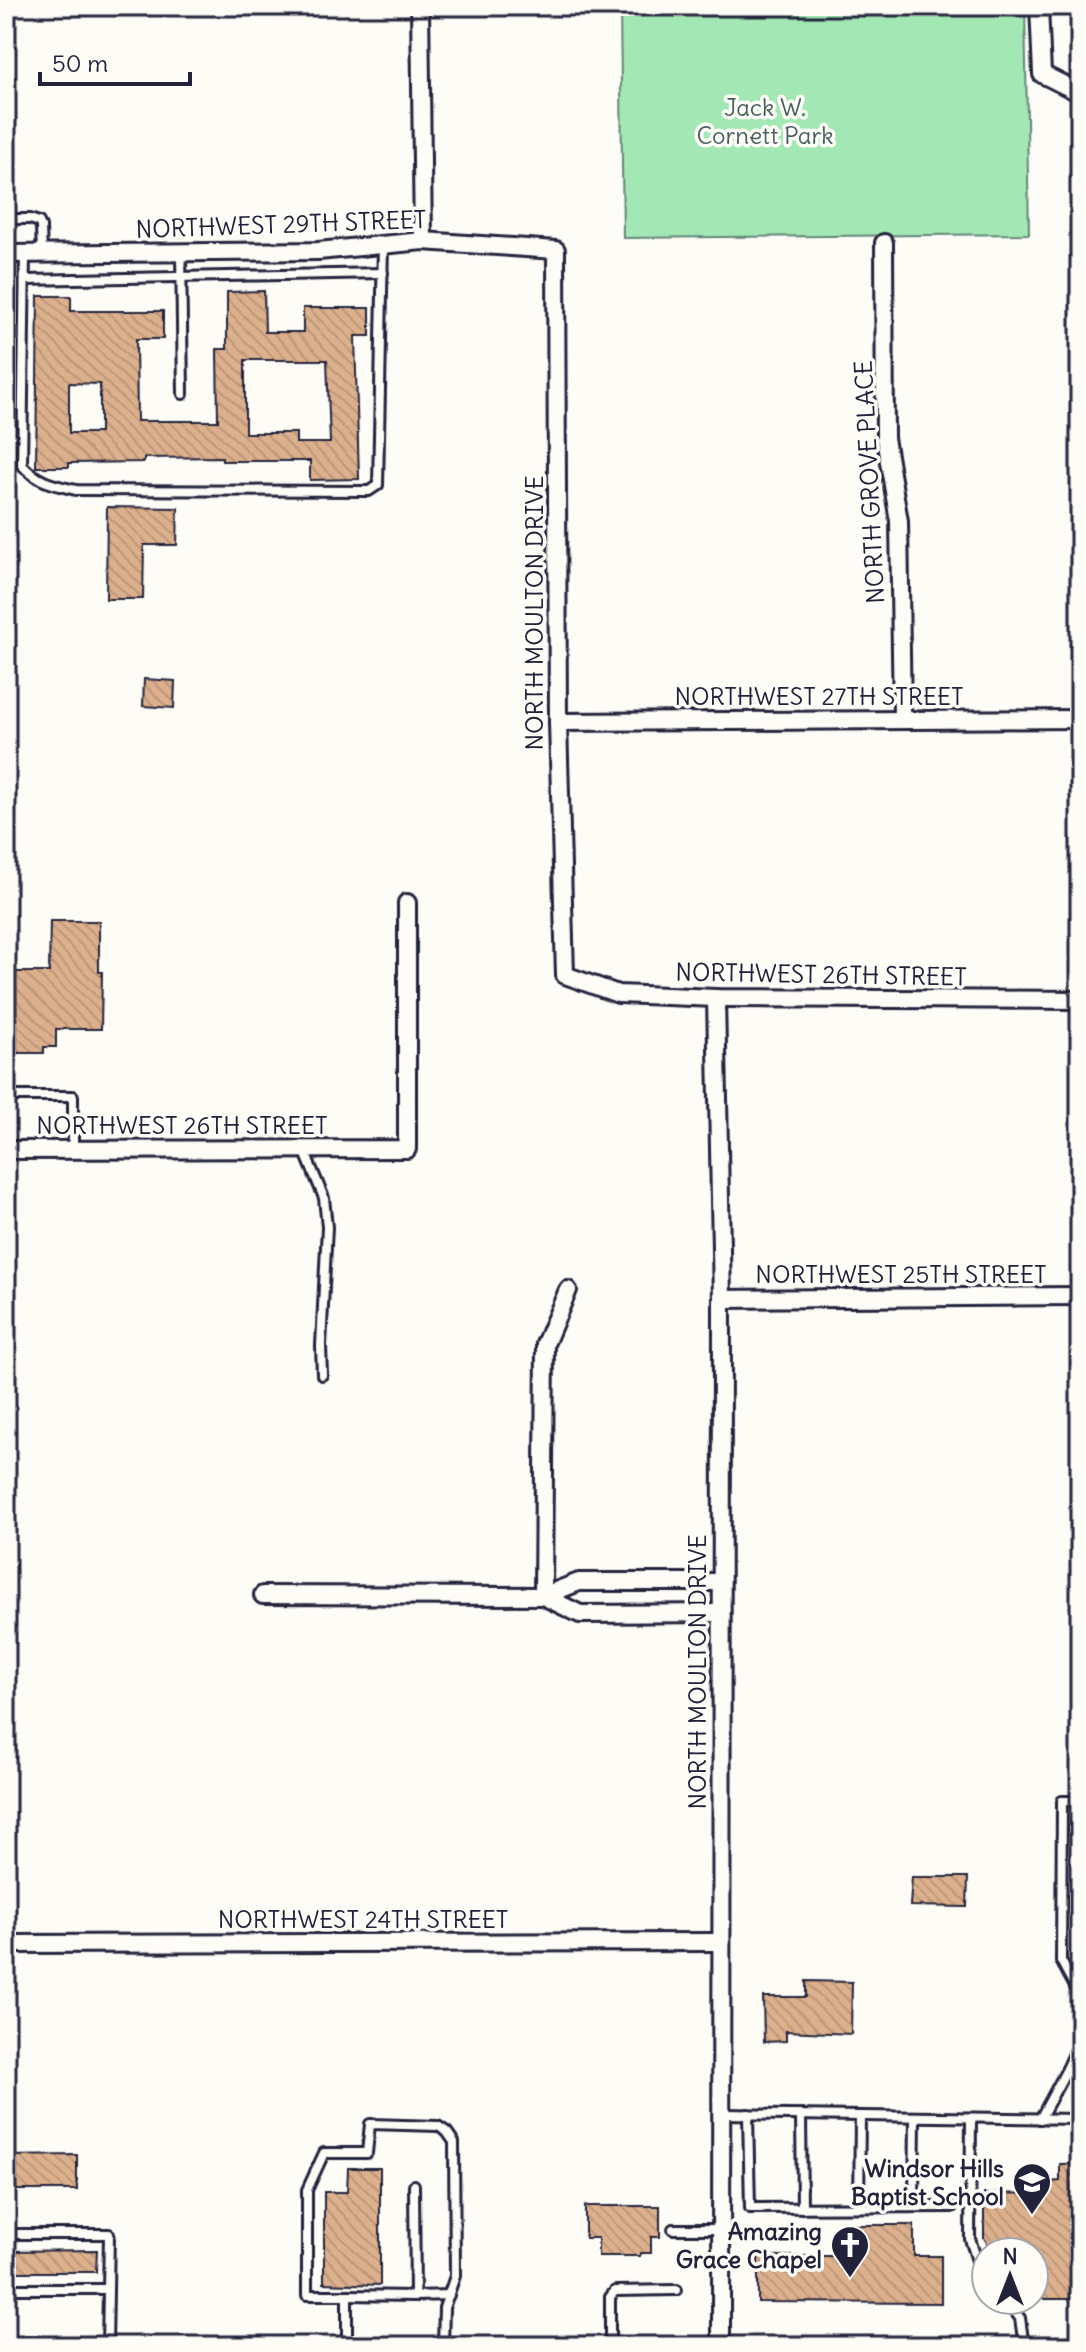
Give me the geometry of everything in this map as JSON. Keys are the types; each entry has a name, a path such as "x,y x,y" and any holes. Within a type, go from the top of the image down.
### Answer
{"street":[{"path":"420,6 423,241"},
{"path":"1039,6 1042,74 1080,93"},
{"name":"NORTHWEST 29TH STREET","path":"6,254 318,251 423,241 556,250"},
{"name":"NORTH GROVE PLACE","path":"884,243 885,438 899,521 902,718"},
{"name":"NORTH MOULTON DRIVE","path":"556,250 558,722 565,975"},
{"name":"NORTHWEST 27TH STREET","path":"558,722 1080,719"},
{"name":"NORTHWEST 26TH STREET","path":"6,1150 407,1149 407,903"},
{"name":"NORTHWEST 26TH STREET","path":"565,975 618,994 716,998 1080,1000"},
{"name":"NORTH MOULTON DRIVE","path":"716,998 722,1299 721,2346"},
{"path":"543,1596 545,1344 568,1290"},
{"name":"NORTHWEST 25TH STREET","path":"722,1299 1080,1296"},
{"path":"263,1595 543,1596 579,1582 721,1582"},
{"path":"627,1583 628,1613"},
{"path":"543,1596 580,1614 721,1613"},
{"name":"NORTHWEST 24TH STREET","path":"6,1944 721,1942"}],"lane":[{"path":"6,219 30,219 39,222 41,227 25,280 22,465 30,475 41,481 76,490 369,491 378,485 383,245"},
{"path":"181,253 183,394"},
{"path":"25,280 383,273"},
{"path":"6,1096 73,1096 73,1150"},
{"path":"304,1149 324,1198 327,1227 322,1375"},
{"path":"1080,1801 1062,1801 1061,1945 1061,1961 1080,1996"},
{"path":"1040,2119 1080,2040"},
{"path":"1067,2069 1080,2069"},
{"path":"721,2114 1080,2119"},
{"path":"748,2114 750,2208 952,2207"},
{"path":"801,2115 802,2208"},
{"path":"859,2207 860,2116"},
{"path":"914,2207 915,2117"},
{"path":"970,2236 971,2118"},
{"path":"443,2346 444,2308 449,2295 455,2276 454,2142 438,2126 370,2124 367,2153 324,2153 307,2190 307,2295 449,2295"},
{"path":"414,2185 415,2296"},
{"path":"673,2229 721,2229"},
{"path":"6,2234 109,2234 107,2346"},
{"path":"6,2289 108,2289"},
{"path":"610,2346 610,2297 615,2291 677,2290"},
{"path":"347,2295 347,2346"},
{"path":"1018,2316 1024,2346"}],"green space":[{"name":"Jack W. Cornett Park","path":"620,6 1025,6 1029,234 623,238"}],"building":[{"path":"264,291 265,332 303,332 303,308 370,308 370,336 355,336 359,479 310,480 310,461 222,461 222,457 144,458 144,462 69,463 69,467 36,467 38,296 71,296 71,311 163,311 163,339 136,339 137,421 218,421 217,349 227,349 227,292","holes":["245,360 327,360 330,443 296,443 296,433 245,433","69,383 100,384 100,433 69,433"]},
{"path":"107,507 178,508 177,545 144,545 143,599 106,599"},
{"path":"144,679 175,681 174,708 143,706"},
{"path":"50,921 99,921 101,1029 56,1029 56,1047 44,1047 44,1053 6,1053 6,972 49,972"},
{"path":"912,1877 968,1877 967,1907 910,1906"},
{"path":"806,1981 852,1982 851,2034 786,2031 786,2041 764,2042 763,1997 806,1997"},
{"path":"77,2155 77,2190 6,2190 6,2156"},
{"name":"Windsor Hills Baptist School","path":"1060,2164 1080,2164 1080,2299 1050,2299 1050,2236 984,2236 984,2194 1048,2193 1048,2182 1060,2181"},
{"path":"348,2168 380,2168 380,2285 324,2283 324,2192 347,2192"},
{"path":"585,2206 660,2206 660,2237 651,2237 651,2253 598,2256 598,2238 585,2238"},
{"name":"Amazing Grace Chapel","path":"851,2225 914,2225 914,2256 941,2256 941,2303 758,2302 758,2256 851,2256"},
{"path":"97,2250 96,2272 6,2272 6,2251"}],"place":[{"name":"Windsor Hills Baptist School","path":"1032,2216"},
{"name":"Amazing Grace Chapel","path":"850,2279"}]}
